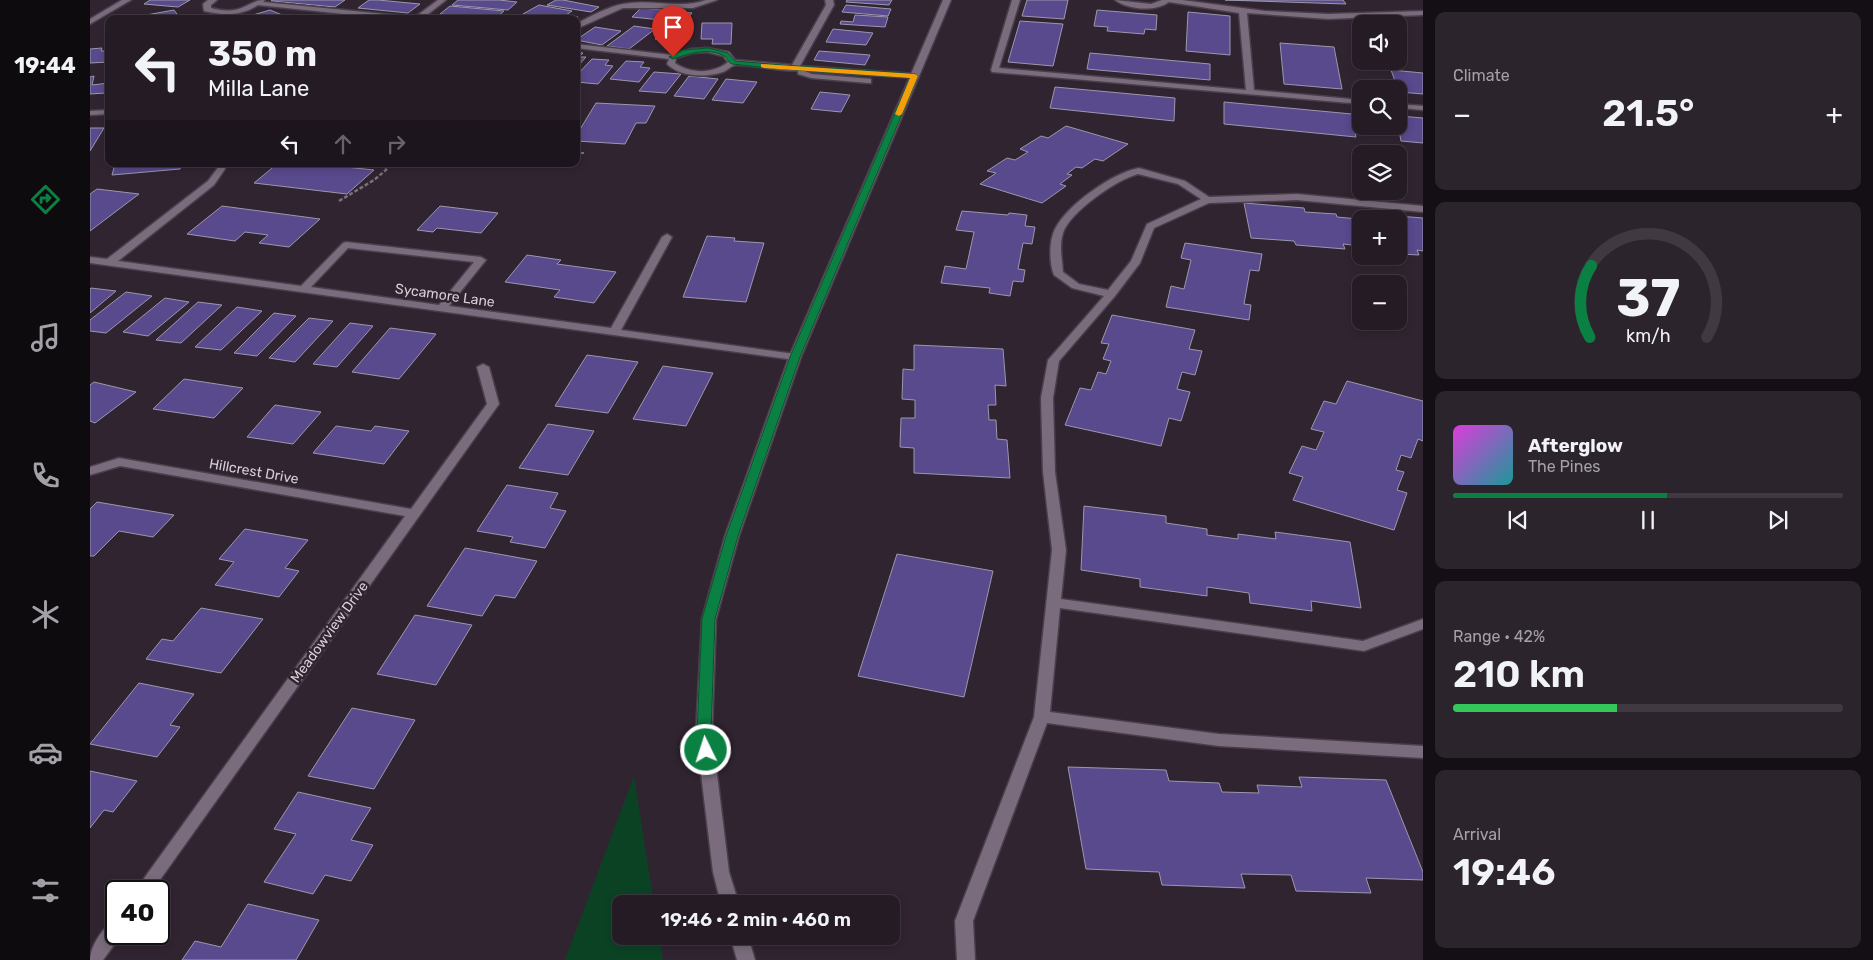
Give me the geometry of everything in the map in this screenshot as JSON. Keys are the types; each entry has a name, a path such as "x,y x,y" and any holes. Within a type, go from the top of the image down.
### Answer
{"street":[{"path":"90,22 127,0"},
{"path":"213,0 207,4 207,9 221,12 240,11 259,2 379,15"},
{"path":"421,15 442,0"},
{"path":"580,25 614,8 627,5 693,6 713,0"},
{"path":"794,69 830,5 829,0"},
{"path":"727,895 720,872 704,733 709,619 732,536 795,357 947,0"},
{"path":"1016,0 996,70 1352,101"},
{"path":"1120,0 1140,6 1159,4 1169,0 1243,12 1309,17 1390,16 1423,13"},
{"path":"1243,12 1250,92"},
{"path":"580,46 673,57 683,52 708,50 726,54 732,59 732,62"},
{"path":"673,57 671,64 674,67 698,72 724,69 732,62 794,69 811,76 913,80"},
{"path":"1407,107 1423,108"},
{"path":"90,113 105,112"},
{"path":"109,263 211,183 221,167"},
{"path":"1111,294 1076,286 1058,273 1056,250 1060,228 1087,200 1109,184 1137,170 1174,178 1194,188 1207,200"},
{"path":"966,960 964,920 1042,717 1059,550 1049,472 1047,398 1054,360 1111,294 1136,261 1150,226 1207,200 1297,197 1423,209"},
{"path":"614,332 668,237"},
{"path":"304,290 346,245 481,260 442,308"},
{"name":"Sycamore Lane","path":"90,260 795,357"},
{"name":"Meadowview Drive","path":"151,880 493,404 483,367"},
{"name":"Hillcrest Drive","path":"90,471 119,462 414,514"},
{"path":"1055,603 1364,646 1423,624"},
{"path":"1042,717 1219,740 1423,752"},
{"path":"94,960 105,944"},
{"path":"742,945 746,960"}],"path":[{"path":"580,153 585,153"},
{"path":"339,201 374,180 386,170 386,167"}],"green space":[{"path":"634,776 653,895 612,895 612,945 660,945 663,960 565,960"}],"building":[{"path":"150,0 190,0 178,7 144,4"},
{"path":"345,0 335,7 271,1"},
{"path":"369,0 420,4 408,13 358,8"},
{"path":"458,0 517,2 508,10 452,5"},
{"path":"556,0 599,7 591,12 547,5"},
{"path":"847,0 892,0 889,5 846,2"},
{"path":"1027,0 1068,0 1064,19 1022,16"},
{"path":"1225,0 1343,0 1346,4"},
{"path":"539,5 572,11 566,15 523,14"},
{"path":"846,5 891,9 888,16 842,12"},
{"path":"450,6 504,11 500,15 440,14"},
{"path":"641,8 692,13 687,19 664,17 661,20 632,17"},
{"path":"174,10 178,15 146,15"},
{"path":"270,10 282,15 253,15"},
{"path":"1097,10 1157,15 1156,30 1145,29 1144,34 1107,31 1108,27 1094,26"},
{"path":"1188,12 1230,16 1230,55 1186,51"},
{"path":"855,15 888,17 885,27 840,24 841,21 853,22"},
{"path":"1020,21 1063,24 1053,66 1008,62"},
{"path":"702,23 732,23 731,44 712,44 713,39 701,39"},
{"path":"634,26 655,29 629,49 607,46"},
{"path":"595,27 621,31 602,45 580,41 580,37"},
{"path":"664,28 691,30 682,41 655,39"},
{"path":"833,29 873,33 866,45 826,42"},
{"path":"1280,43 1334,47 1342,89 1284,84"},
{"path":"102,48 101,51 105,51 105,62 90,63 90,49"},
{"path":"819,51 870,55 865,65 814,60"},
{"path":"1090,53 1210,64 1210,80 1087,69"},
{"path":"580,57 586,57 580,64"},
{"path":"592,59 609,60 605,65 613,66 598,84 580,82 580,72"},
{"path":"626,61 644,62 640,67 650,68 639,82 610,79"},
{"path":"1391,70 1423,73 1423,94 1407,93 1407,80 1395,80"},
{"path":"654,72 681,74 666,93 639,91"},
{"path":"94,76 92,85 105,83 105,93 90,94 90,77"},
{"path":"689,76 718,79 704,99 674,96"},
{"path":"726,79 757,82 743,103 712,100"},
{"path":"1055,87 1175,98 1174,121 1050,108"},
{"path":"820,92 850,95 841,112 811,109"},
{"path":"1224,102 1352,114 1352,135 1356,135 1356,137 1224,124"},
{"path":"596,103 655,106 646,123 636,123 625,144 580,141 580,129"},
{"path":"1407,117 1423,118 1423,143 1401,141 1400,135 1407,135"},
{"path":"1066,126 1128,144 1103,161 1095,159 1082,168 1076,167 1067,174 1072,175 1060,184 1066,186 1042,203 980,184 996,173 987,171 1007,158 1015,160 1028,152 1020,149 1041,136 1048,138"},
{"path":"90,128 104,128 90,151"},
{"path":"114,167 180,167 180,169 112,175"},
{"path":"273,167 346,167 374,170 347,194 254,183"},
{"path":"97,189 139,194 90,231 90,194"},
{"path":"1244,203 1304,208 1305,212 1336,214 1337,217 1352,218 1352,245 1343,244 1345,249 1296,245 1294,241 1251,238"},
{"path":"222,206 320,219 289,247 259,243 268,235 245,232 235,241 187,234"},
{"path":"440,206 498,213 481,233 437,228 433,232 417,230"},
{"path":"962,211 1027,215 1025,226 1035,227 1032,244 1023,243 1018,269 1025,270 1023,282 1013,281 1010,296 989,293 990,288 941,283 945,266 966,269 974,232 956,230"},
{"path":"1407,217 1423,218 1423,251 1417,250 1419,255 1407,254"},
{"path":"707,236 735,238 734,241 764,243 746,302 683,297"},
{"path":"1185,243 1262,254 1259,271 1250,270 1244,304 1251,305 1249,320 1166,307 1171,286 1184,289 1191,260 1181,258"},
{"path":"527,255 561,260 557,264 616,272 594,303 554,297 560,290 505,282"},
{"path":"91,288 116,291 90,313"},
{"path":"126,292 152,296 106,333 90,331 90,320"},
{"path":"165,298 189,302 148,336 123,332"},
{"path":"198,302 222,305 181,343 156,340"},
{"path":"237,307 262,311 221,350 195,347"},
{"path":"274,313 296,316 257,356 234,353"},
{"path":"1112,315 1195,330 1189,349 1202,351 1195,375 1182,372 1177,389 1190,392 1181,421 1169,418 1161,446 1065,425 1080,388 1091,390 1098,372 1106,374 1111,361 1103,359 1109,344 1101,343"},
{"path":"309,318 333,321 295,362 269,358"},
{"path":"350,323 373,326 337,367 313,364"},
{"path":"390,328 436,334 399,379 352,372"},
{"path":"914,345 1003,349 1006,386 995,385 996,405 988,405 989,420 996,420 997,439 1007,440 1010,478 914,473 914,448 900,447 901,418 915,418 915,400 902,399 903,369 914,370"},
{"path":"587,355 638,362 608,413 555,406"},
{"path":"663,366 713,373 686,426 633,419"},
{"path":"184,379 243,388 214,418 153,409"},
{"path":"1347,381 1423,401 1423,441 1418,439 1411,458 1401,455 1396,470 1404,472 1397,490 1407,493 1394,530 1293,500 1303,477 1289,473 1302,446 1316,450 1324,432 1311,429 1324,401 1336,404"},
{"path":"94,382 136,392 95,423 90,421 90,385"},
{"path":"275,405 321,412 293,444 247,437"},
{"path":"548,424 594,431 568,475 519,468"},
{"path":"336,426 371,431 375,426 409,431 384,464 313,453"},
{"path":"507,485 558,493 550,508 566,511 545,548 510,542 513,537 477,531"},
{"path":"97,502 174,515 153,537 119,531 94,556 90,556 90,509"},
{"path":"1084,506 1166,516 1166,523 1207,529 1207,535 1238,539 1238,534 1276,539 1275,532 1350,542 1361,608 1311,601 1312,611 1250,603 1249,593 1207,587 1207,596 1140,587 1140,579 1081,570"},
{"path":"245,529 308,540 285,568 299,571 279,597 215,585 234,562 219,559"},
{"path":"465,548 537,561 515,598 495,595 482,616 427,606"},
{"path":"897,554 993,571 964,697 858,676"},
{"path":"201,608 263,619 221,673 146,659 162,639 173,641"},
{"path":"415,615 472,625 436,685 377,674"},
{"path":"139,683 194,694 170,725 180,727 157,757 90,744"},
{"path":"352,708 415,720 374,789 308,776"},
{"path":"1068,767 1166,770 1169,781 1219,783 1222,792 1259,793 1257,785 1302,787 1299,777 1386,780 1423,872 1423,880 1366,878 1371,893 1296,891 1291,875 1241,874 1245,888 1162,885 1159,872 1086,869"},
{"path":"90,771 137,781 113,812 104,810 90,828"},
{"path":"298,792 371,808 351,840 373,845 351,881 325,875 313,894 264,882 296,834 274,829"},
{"path":"248,904 319,920 296,960 182,960 195,941 221,947"}],"slow traffic":[{"path":"764,66 794,69 817,68 915,76 899,114"}],"route":[{"path":"673,57 691,50 708,50 726,54 732,59 732,62 794,69 817,68 915,76 795,357 732,536 709,619 704,733 706,750"}]}
